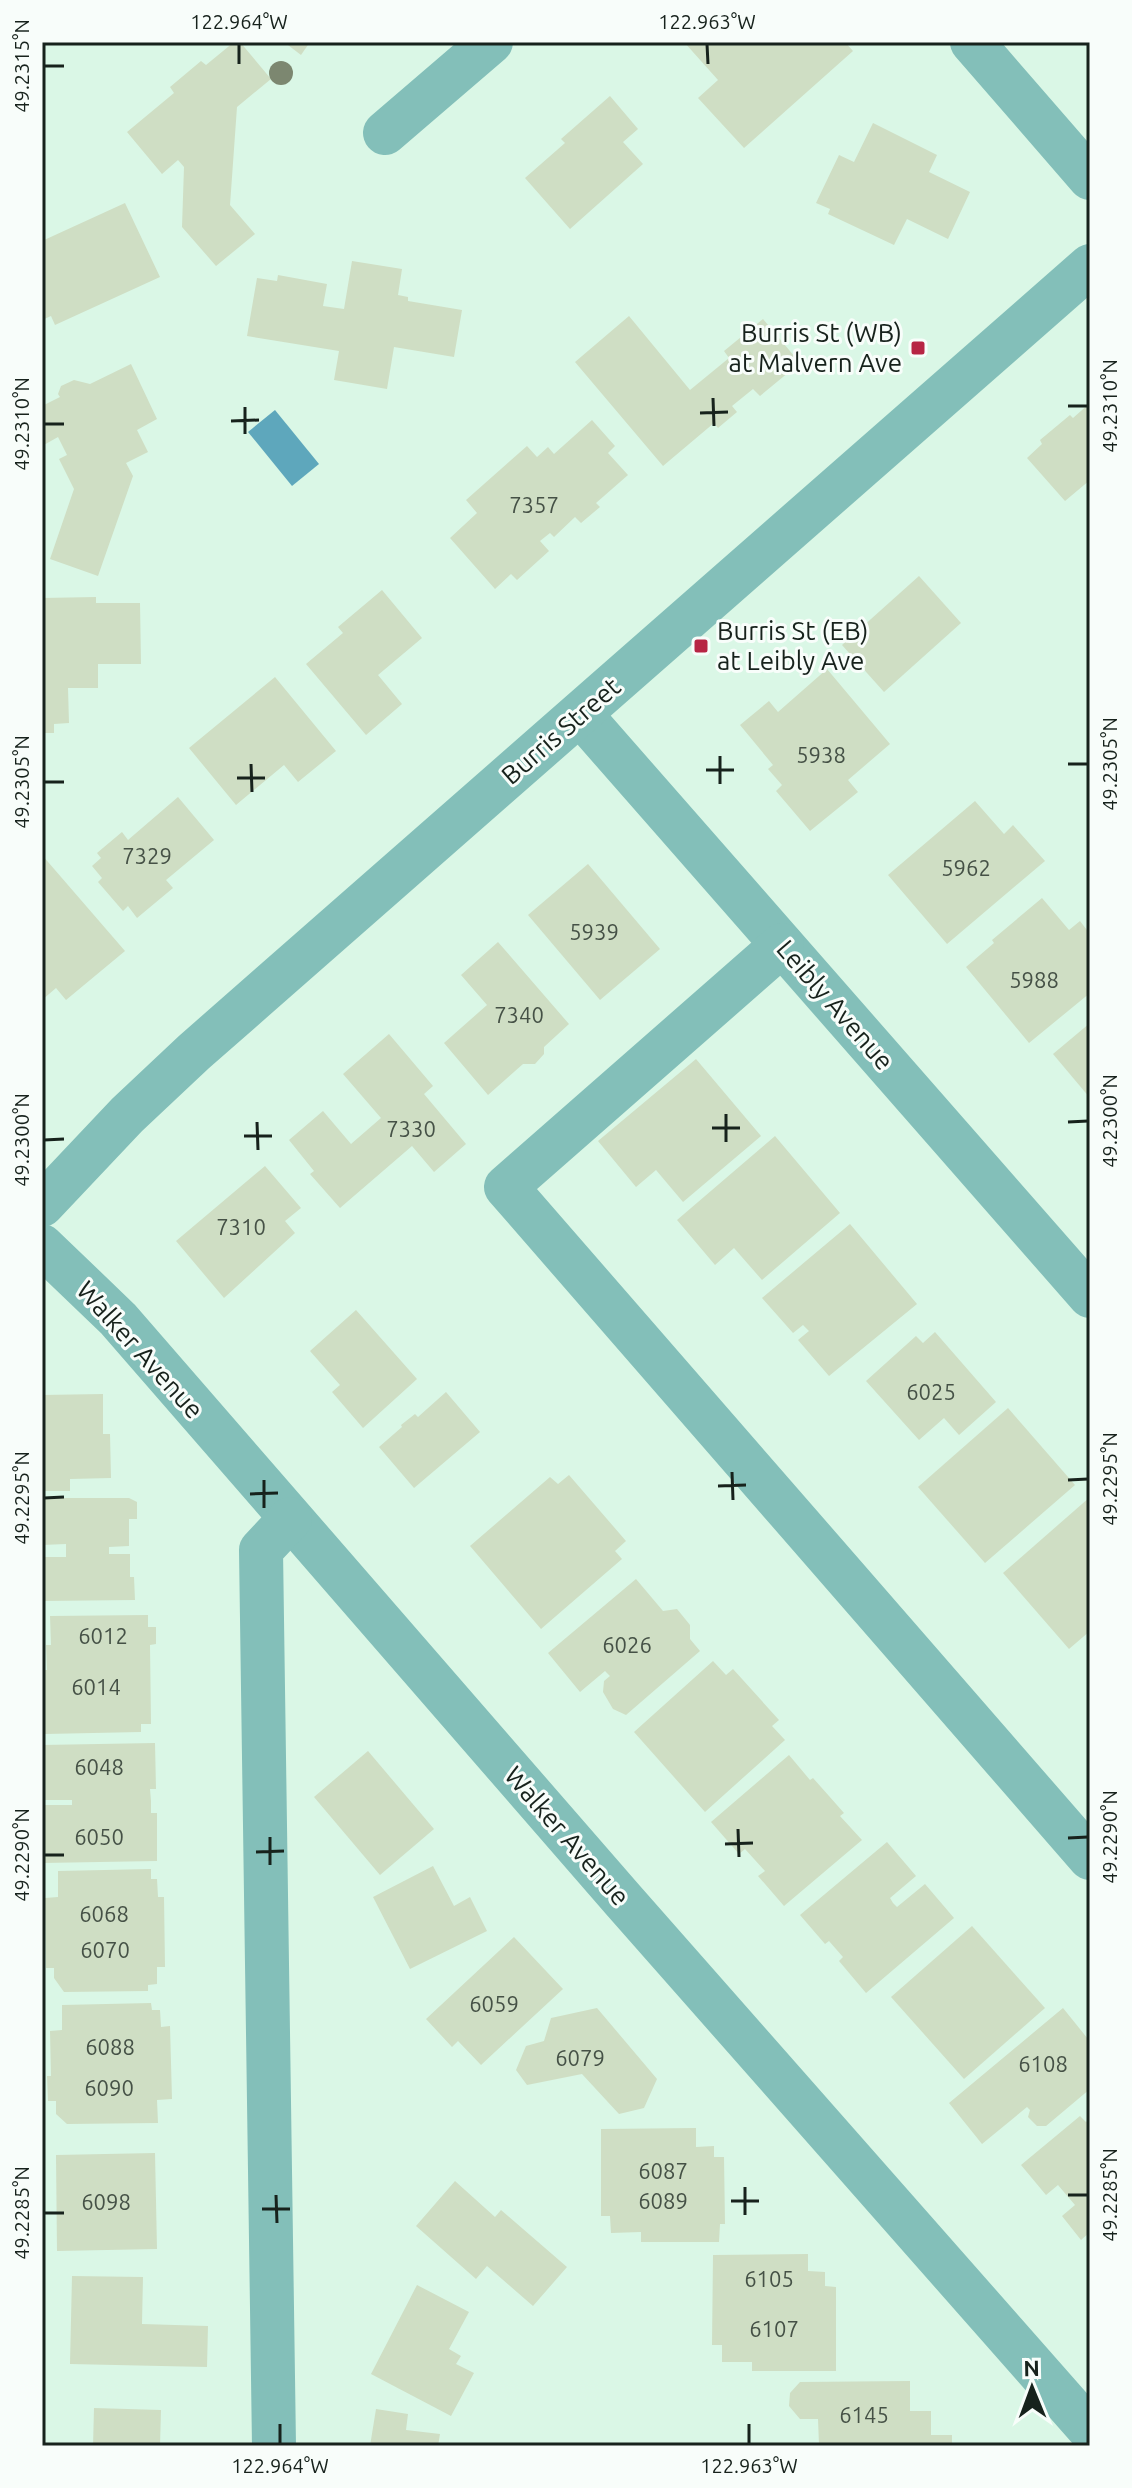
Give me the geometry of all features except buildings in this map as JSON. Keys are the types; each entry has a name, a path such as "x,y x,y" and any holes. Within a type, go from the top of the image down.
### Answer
{"street":[{"path":"385,133 491,42"},
{"path":"972,42 1090,178"},
{"name":"Burris Street","path":"42,1205 127,1115 183,1062 1090,266"},
{"name":"Leibly Avenue","path":"580,714 1090,1296"},
{"path":"782,945 506,1187 1090,1858"},
{"name":"Walker Avenue","path":"42,1246 118,1319 1090,2430"},
{"path":"274,2446 261,1550 290,1519"}],"water":[{"path":"275,410 319,464 292,486 248,432"}],"place":[{"name":"Burris St (WB) at Malvern Ave","path":"918,348"},
{"name":"Burris St (EB) at Leibly Ave","path":"701,646"}]}
